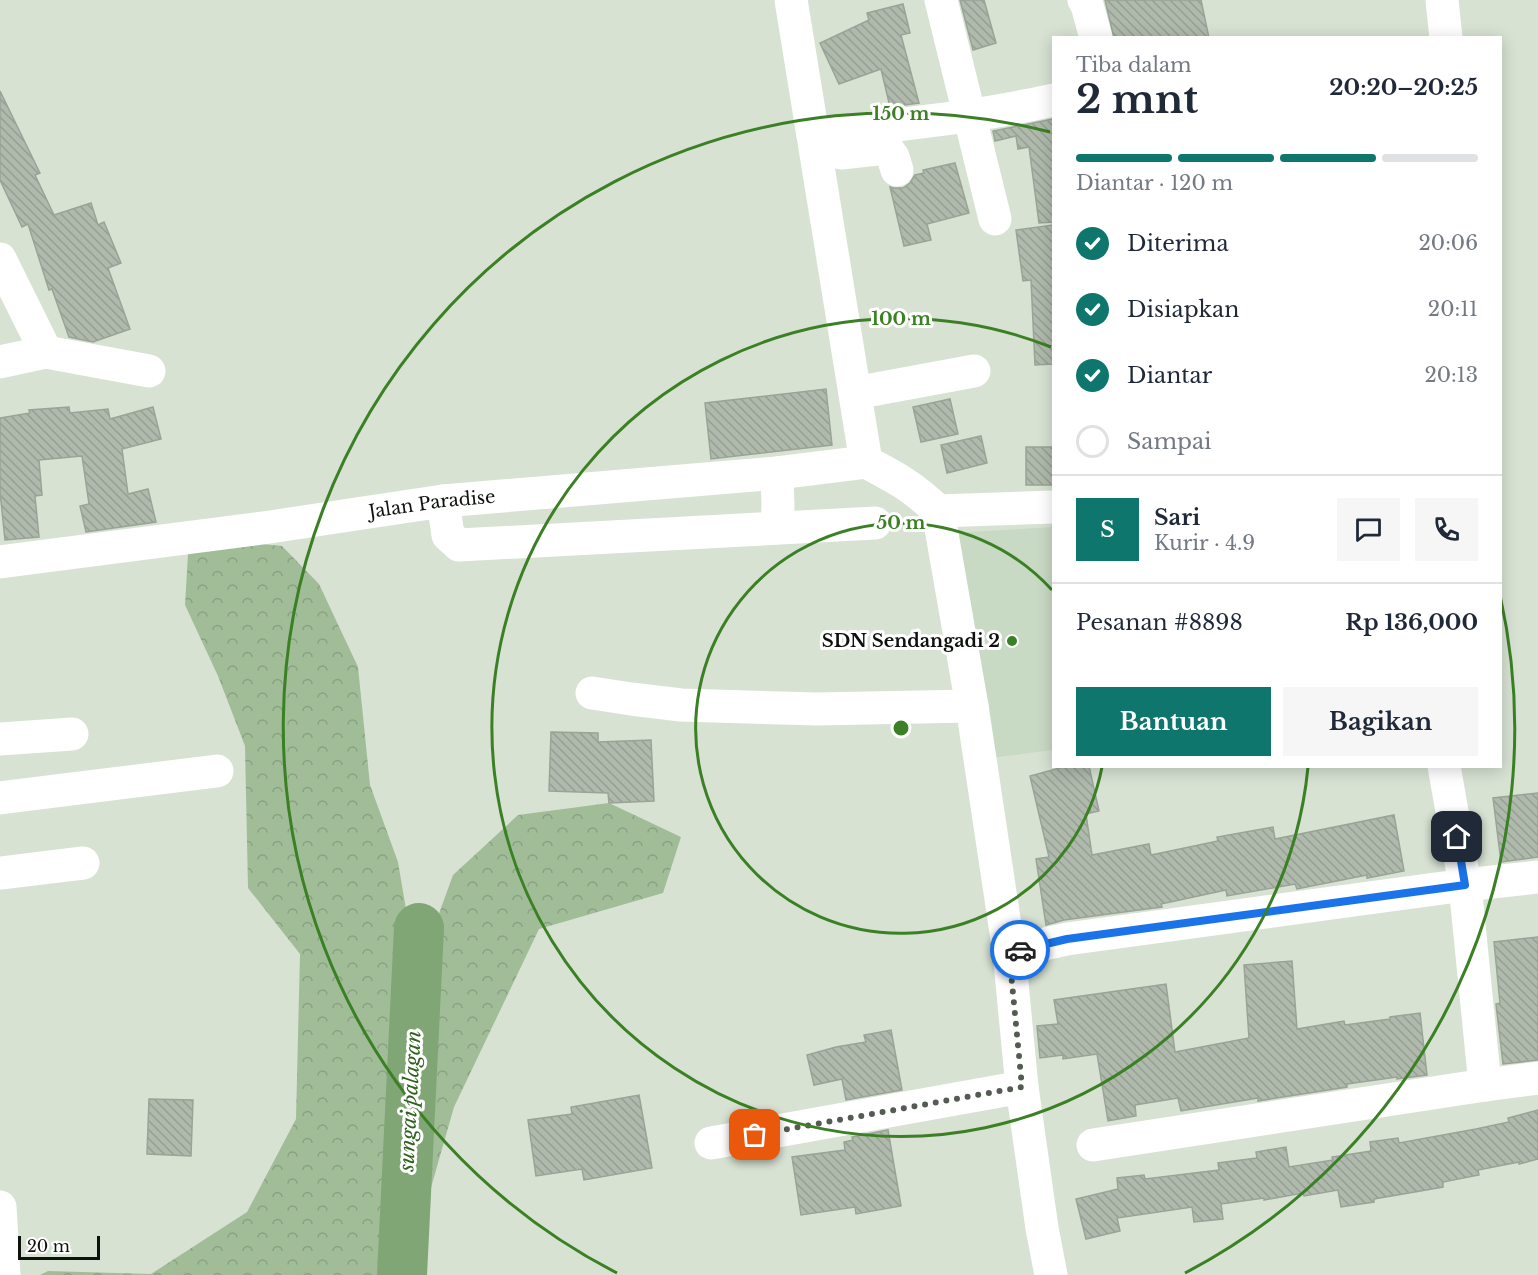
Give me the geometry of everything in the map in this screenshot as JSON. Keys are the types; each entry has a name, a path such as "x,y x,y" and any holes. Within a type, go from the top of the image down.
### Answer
{"street":[{"path":"791,0 866,462 896,477 938,511 972,706 1009,952 1022,1087 1051,1275"},
{"path":"941,0 995,219"},
{"path":"1084,0 1095,36"},
{"path":"1442,0 1446,36"},
{"path":"815,145 1021,108 1052,100"},
{"path":"815,145 888,150 897,171"},
{"path":"0,259 46,352"},
{"path":"0,362 46,352 149,371"},
{"path":"855,393 974,371"},
{"name":"Jalan Paradise","path":"0,562 270,527 443,501 777,473 866,462"},
{"path":"777,473 777,528"},
{"path":"443,501 448,534 459,544 875,523"},
{"path":"938,511 1052,507"},
{"path":"592,693 681,705 760,708 972,706"},
{"path":"0,739 72,734"},
{"path":"1444,768 1465,885 1485,1085"},
{"path":"0,798 217,771"},
{"path":"0,873 82,863"},
{"path":"1009,952 1067,939 1538,877"},
{"path":"1093,1144 1538,1078"},
{"path":"711,1143 1022,1087"},
{"path":"0,1208 4,1275"}],"shaded area":[{"name":"SDN Sendangadi 2","path":"1052,527 1052,750 991,758 954,533"}],"green space":[{"path":"189,537 282,546 319,584 358,667 370,785 398,862 417,974 453,875 518,815 609,803 681,837 663,893 539,929 454,1107 406,1275 40,1275 48,1271 151,1274 247,1212 296,1119 300,954 248,888 245,746 218,676 185,605"}],"building":[{"path":"960,0 984,0 996,43 973,50"},
{"path":"1105,0 1201,0 1209,36 1114,36"},
{"path":"903,4 910,33 901,35 919,103 890,107 881,69 839,84 820,43 869,20 867,13"},
{"path":"0,91 40,173 35,175 54,215 91,203 98,225 104,222 121,263 108,268 130,329 93,342 69,337 52,289 49,290 28,224 22,227 0,180"},
{"path":"1052,119 1052,222 1039,223 1029,147 1018,149 1016,136 995,141 993,131"},
{"path":"955,163 969,213 927,224 931,240 904,246 890,187 903,188 915,175 924,173 923,170"},
{"path":"1052,225 1052,364 1035,365 1031,280 1023,281 1016,230"},
{"path":"826,389 832,445 711,459 705,403"},
{"path":"950,399 958,434 921,442 913,407"},
{"path":"69,407 70,413 108,409 110,419 153,407 161,439 122,449 128,494 148,489 156,522 86,532 80,506 89,504 82,456 39,460 42,495 35,496 39,537 5,540 0,492 0,418 30,413 29,410"},
{"path":"981,436 987,463 947,473 941,445"},
{"path":"1026,447 1052,447 1052,485 1026,485"},
{"path":"551,732 598,733 598,742 651,740 654,801 609,803 608,793 549,791"},
{"path":"1060,768 1089,768 1099,811 1086,814 1092,855 1149,844 1151,855 1218,841 1217,837 1273,827 1275,839 1394,815 1404,871 1367,878 1367,875 1297,889 1295,884 1227,896 1226,890 1161,904 1162,907 1064,920 1046,925 1036,859 1049,857 1030,776"},
{"path":"1538,793 1538,857 1501,862 1493,798"},
{"path":"1538,937 1538,1060 1503,1064 1496,1004 1500,1003 1494,942"},
{"path":"1292,961 1297,1029 1344,1021 1345,1025 1420,1013 1427,1075 1347,1084 1347,1087 1258,1101 1258,1098 1181,1111 1178,1098 1135,1105 1136,1116 1108,1121 1097,1054 1063,1059 1063,1055 1040,1058 1037,1026 1058,1024 1054,1000 1166,984 1175,1052 1249,1038 1244,965"},
{"path":"891,1030 902,1090 846,1100 842,1079 814,1085 807,1055 866,1042 864,1035"},
{"path":"639,1095 652,1168 584,1180 582,1169 536,1176 528,1120 572,1114 571,1107"},
{"path":"149,1099 193,1100 191,1156 147,1154"},
{"path":"1538,1110 1538,1159 1478,1170 1479,1175 1443,1182 1443,1187 1374,1199 1374,1202 1341,1207 1338,1190 1304,1196 1303,1193 1221,1204 1223,1219 1194,1222 1192,1207 1117,1218 1120,1231 1086,1239 1076,1199 1118,1189 1117,1178 1144,1175 1145,1179 1219,1170 1218,1163 1257,1158 1256,1152 1286,1147 1289,1167 1333,1160 1332,1157 1371,1151 1370,1142 1398,1138 1399,1143 1476,1129 1509,1122 1508,1118"},
{"path":"888,1130 901,1206 856,1214 855,1207 801,1215 792,1157 845,1150 844,1142 853,1140 852,1137"}],"waterway":[{"name":"sungai palagan","path":"402,1275 419,928"}],"way so far":[{"path":"755,1135 1022,1087 1009,952 1020,950"}],"place":[{"name":"SDN Sendangadi 2","path":"1012,641"}],"route":[{"path":"1020,950 1067,939 1465,885 1457,837"}]}
